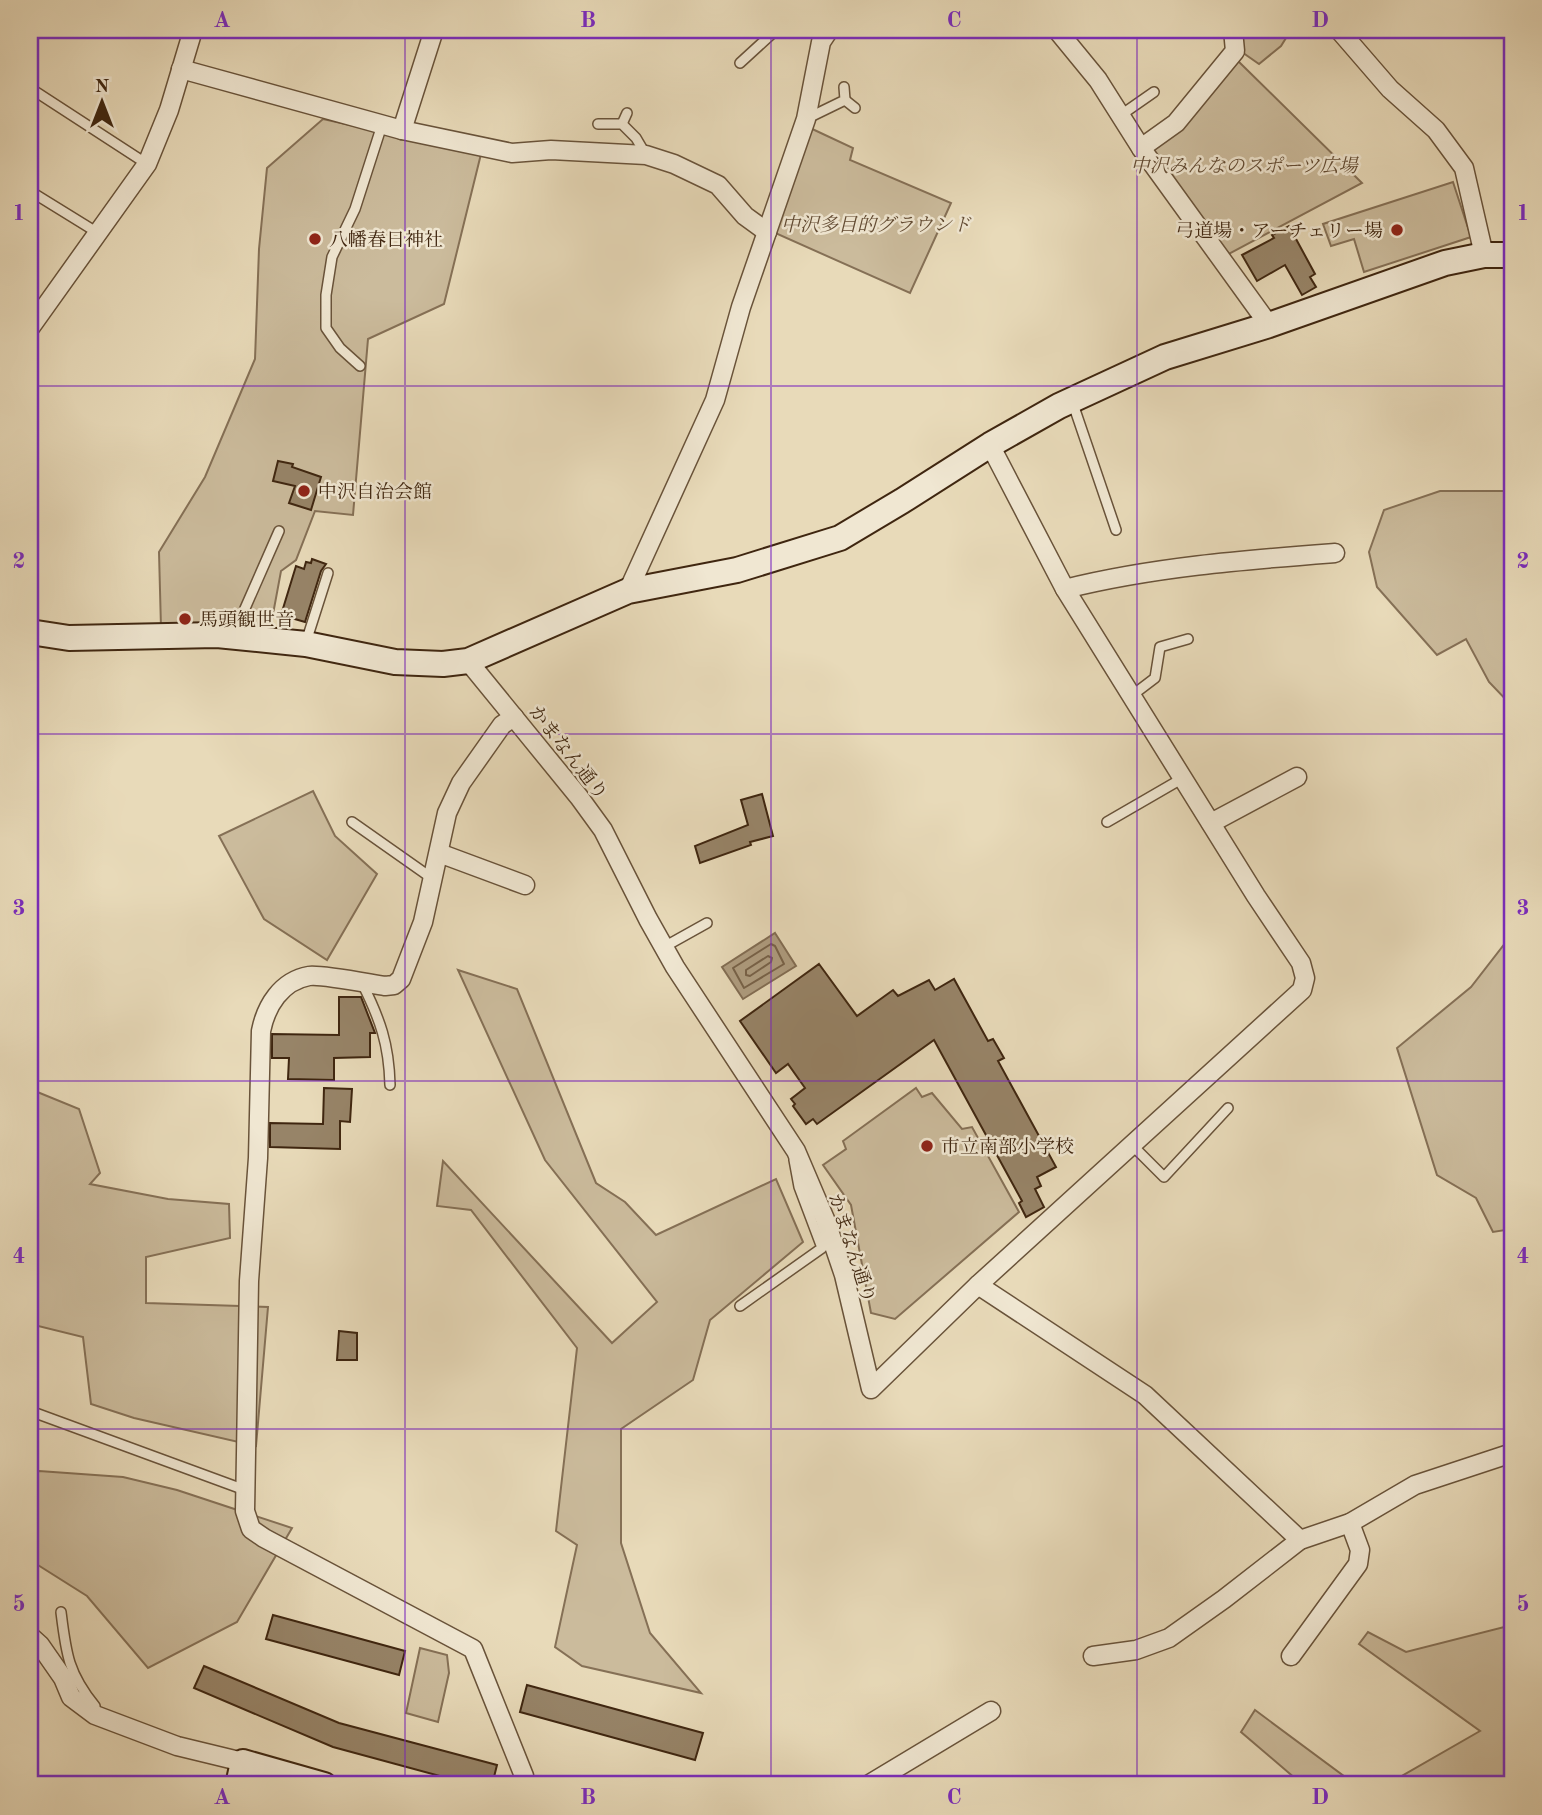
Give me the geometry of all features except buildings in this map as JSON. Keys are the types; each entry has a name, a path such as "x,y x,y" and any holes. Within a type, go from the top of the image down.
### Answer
{"street":[{"path":"30,328 147,164 159,140 193,30"},
{"path":"402,130 434,30"},
{"path":"1057,30 1098,80 1141,148 1269,325"},
{"path":"1141,148 1176,123 1235,51 1233,30"},
{"path":"1339,30 1390,89 1436,130 1464,168 1484,256"},
{"path":"628,592 715,400 741,307 806,119 819,34"},
{"path":"181,69 382,125 512,153 551,149 646,155 674,164 718,185 745,216 767,232"},
{"path":"30,632 69,638 239,636 306,644 395,662 443,664 468,661 628,592 737,570 840,538 990,445 1072,400 1165,357 1269,325 1445,263 1484,256 1512,255"},
{"path":"990,445 1065,589 1130,697 1301,963 1305,978 1303,990 978,1285 1144,1395 1300,1539"},
{"path":"1065,589 1114,576 1227,562 1335,553"},
{"name":"かまなん通り","path":"468,661 603,830 664,947 796,1151 825,1219 844,1275 871,1389 978,1285"},
{"path":"514,717 502,725 461,783 447,813 423,922 401,979 394,985 386,986 309,976 277,993 263,1020 258,1158 249,1281 245,1511 251,1529 473,1649 524,1776 525,1785"},
{"path":"1212,823 1297,777"},
{"path":"439,853 524,886"},
{"path":"1093,1656 1136,1650 1169,1638 1300,1539 1350,1523 1415,1485 1512,1453"},
{"path":"1291,1656 1358,1564 1360,1550 1350,1523"},
{"path":"30,1636 40,1645 63,1678 71,1697 94,1715 241,1773 324,1785"},
{"path":"868,1785 991,1711"}],"lane":[{"path":"740,63 776,30"},
{"path":"844,87 845,100 855,108"},
{"path":"30,88 147,164"},
{"path":"1121,115 1154,92"},
{"path":"806,119 845,100"},
{"path":"622,124 628,113"},
{"path":"598,124 622,124 636,138 646,155"},
{"path":"360,366 340,348 326,328 326,295 332,257 355,209 382,125"},
{"path":"30,191 98,233"},
{"path":"1072,400 1116,530"},
{"path":"239,636 243,613 279,531"},
{"path":"306,644 328,573"},
{"path":"1130,697 1155,678 1160,647 1188,639"},
{"path":"1107,822 1183,778"},
{"path":"352,822 433,879"},
{"path":"664,947 707,923"},
{"path":"362,983 386,1037 390,1085"},
{"path":"1132,1145 1164,1177 1228,1108"},
{"path":"740,1306 822,1248 799,1187 793,1163 796,1151"},
{"path":"30,1411 245,1490"},
{"path":"61,1612 66,1656 80,1687 95,1706 94,1715"}],"green space":[{"path":"1239,30 1291,30 1281,46 1259,64 1239,50"},
{"name":"中沢みんなのスポーツ広場","path":"1236,59 1362,183 1223,257 1148,150"},
{"path":"323,119 481,154 444,304 368,339 353,515 315,511 296,560 281,571 271,625 242,622 161,628 159,552 205,477 255,359 259,249 267,168"},
{"name":"中沢多目的グラウンド","path":"808,127 853,148 850,160 951,203 910,293 773,232"},
{"name":"弓道場・アーチェリー場","path":"1453,182 1471,237 1364,272 1354,239 1331,246 1323,224"},
{"path":"1440,491 1512,491 1512,706 1489,682 1466,639 1437,655 1377,587 1369,552 1384,510"},
{"path":"313,791 335,836 377,874 327,960 264,919 219,836"},
{"path":"1512,931 1512,1229 1493,1232 1476,1198 1437,1175 1397,1048 1471,987"},
{"path":"458,970 517,989 596,1183 625,1202 656,1235 776,1179 803,1242 710,1320 693,1380 621,1429 621,1543 650,1633 701,1693 582,1666 555,1647 577,1545 556,1531 577,1348 471,1210 437,1206 443,1161 612,1343 657,1302 545,1160"},
{"path":"916,1088 922,1097 932,1093 962,1129 972,1127 1019,1212 895,1319 871,1313 851,1205 823,1165 846,1149 843,1141"},
{"path":"30,1089 79,1109 100,1173 90,1184 168,1199 229,1204 230,1238 146,1257 146,1303 268,1307 256,1446 134,1418 91,1404 83,1337 30,1324"},
{"path":"39,1471 123,1477 177,1490 292,1528 237,1622 148,1668 87,1596 30,1560 30,1478"},
{"path":"1512,1625 1512,1785 1386,1785 1480,1731 1359,1644 1368,1632 1406,1652"},
{"path":"420,1648 447,1655 449,1673 438,1722 406,1713"},
{"path":"1255,1710 1356,1785 1303,1785 1241,1732"}],"water":[{"path":"775,933 796,966 743,999 722,967"}],"place":[{"name":"弓道場・アーチェリー場","path":"1397,230"},
{"name":"八幡春日神社","path":"315,239"},
{"name":"中沢自治会館","path":"304,491"},
{"name":"馬頭観世音","path":"185,619"},
{"name":"市立南部小学校","path":"927,1146"}]}
